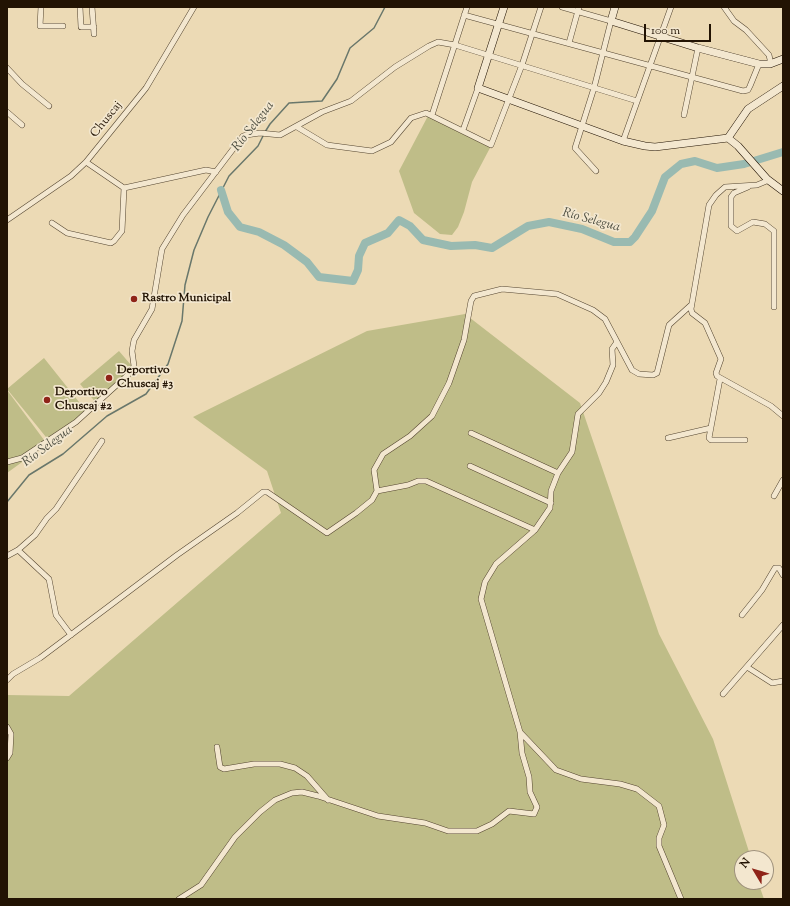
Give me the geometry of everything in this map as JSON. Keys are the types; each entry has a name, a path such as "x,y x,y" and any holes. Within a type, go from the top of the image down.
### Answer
{"main road":[{"path":"504,7 478,88 623,141 655,147 728,138 738,146 767,178 783,191"},
{"path":"615,7 611,21 698,48 759,64 771,64 783,59"},
{"path":"728,138 748,109 783,86"}],"street":[{"path":"41,7 40,26 63,26"},
{"path":"80,7 81,28 94,27"},
{"path":"92,7 94,34"},
{"name":"Chuscaj","path":"7,220 71,176 86,162 146,88 194,7"},
{"path":"432,116 467,7"},
{"path":"297,127 327,145 372,151 391,142 411,118 426,113 491,144 510,99 541,7"},
{"path":"562,7 578,9 611,21 594,88 575,148 596,171"},
{"path":"623,141 671,7"},
{"path":"724,7 734,21 746,30 769,55 771,64"},
{"path":"568,43 578,9"},
{"path":"464,15 743,91 748,90 759,64"},
{"path":"7,462 22,458 76,422 132,372 134,366 132,351 134,340 152,309 162,249 183,215 243,136 260,133 280,135 297,127 322,112 350,101 395,67 438,42 454,45 522,65 637,101"},
{"path":"684,115 698,48"},
{"path":"7,68 22,84 49,106"},
{"path":"463,130 478,88"},
{"path":"7,112 22,125"},
{"path":"86,162 124,188 206,170 216,172"},
{"path":"767,178 757,185 734,193 731,197 731,226 737,231 753,222 765,224 774,231 774,307"},
{"path":"757,185 725,187 716,195 709,205 691,305 692,313 705,324 720,356 721,362 716,373 720,379 771,406 783,416"},
{"path":"52,223 67,233 111,243 114,242 122,231 124,188"},
{"path":"7,680 22,668 40,658 177,555 237,513 263,492 267,492 328,533 372,500 377,491 374,470 377,461 384,454 410,436 432,416 450,383 464,340 471,301 474,296 502,289 557,294 593,310 605,319 632,370 639,374 657,373 669,325 691,305"},
{"path":"179,899 201,885 235,837 275,800 292,792 302,792 378,816 425,823 448,831 477,831 492,824 509,811 534,814 537,807 530,792 529,777 522,753 520,732 481,599 485,582 496,564 535,530 550,508 551,491 558,473 572,452 578,414 599,393 610,374 613,365 612,349 617,342"},
{"path":"720,379 709,435 711,440 745,440"},
{"path":"668,438 711,428"},
{"path":"471,433 558,473"},
{"path":"7,556 30,541 56,509 102,441"},
{"path":"470,466 550,503"},
{"path":"774,496 783,480"},
{"path":"377,491 408,485 418,481 426,481 535,530"},
{"path":"18,550 48,579 56,615 71,635"},
{"path":"742,615 762,590 775,568 779,568 783,575"},
{"path":"723,694 783,625"},
{"path":"747,667 772,683 783,681"},
{"path":"7,727 11,734 10,753 7,758"},
{"path":"520,732 556,770 581,779 620,784 637,789 659,806 664,825 659,838 659,846 681,899"},
{"path":"217,747 220,767 224,769 254,764 280,764 295,768 307,776 329,800"}],"shaded area":[{"path":"429,114 491,146 472,182 464,212 458,227 452,235 440,234 414,213 399,171"},
{"path":"465,314 580,403 659,634 713,739 748,850 734,850 734,890 761,890 764,899 7,899 7,695 69,696 281,513 267,471 193,417 367,331"},
{"name":"Deportivo Chuscaj #3","path":"119,351 137,372 98,405 80,384"},
{"name":"Deportivo Chuscaj #2","path":"44,358 87,412 50,442 7,389"},
{"path":"7,390 47,444 7,473"}],"waterway":[{"name":"Río Selegua","path":"265,132 270,124 289,103 322,101 337,79 350,48 374,28 385,7"},
{"name":"Río Selegua","path":"7,502 29,475 63,454 107,416 146,394 168,364 182,321 185,285 194,250 208,217 229,176 258,146 263,136"},
{"name":"Río Selegua","path":"221,190 228,212 240,227 259,232 284,245 307,262 319,277 353,281 358,270 359,256 365,243 388,233 399,220 410,226 423,240 451,246 475,245 492,248 528,226 549,222 582,229 614,242 630,242 652,211 665,177 681,164 695,161 717,168 744,164 783,152"}],"place":[{"name":"Rastro Municipal","path":"134,299"},
{"name":"Deportivo Chuscaj #3","path":"109,378"},
{"name":"Deportivo Chuscaj #2","path":"47,400"}]}
